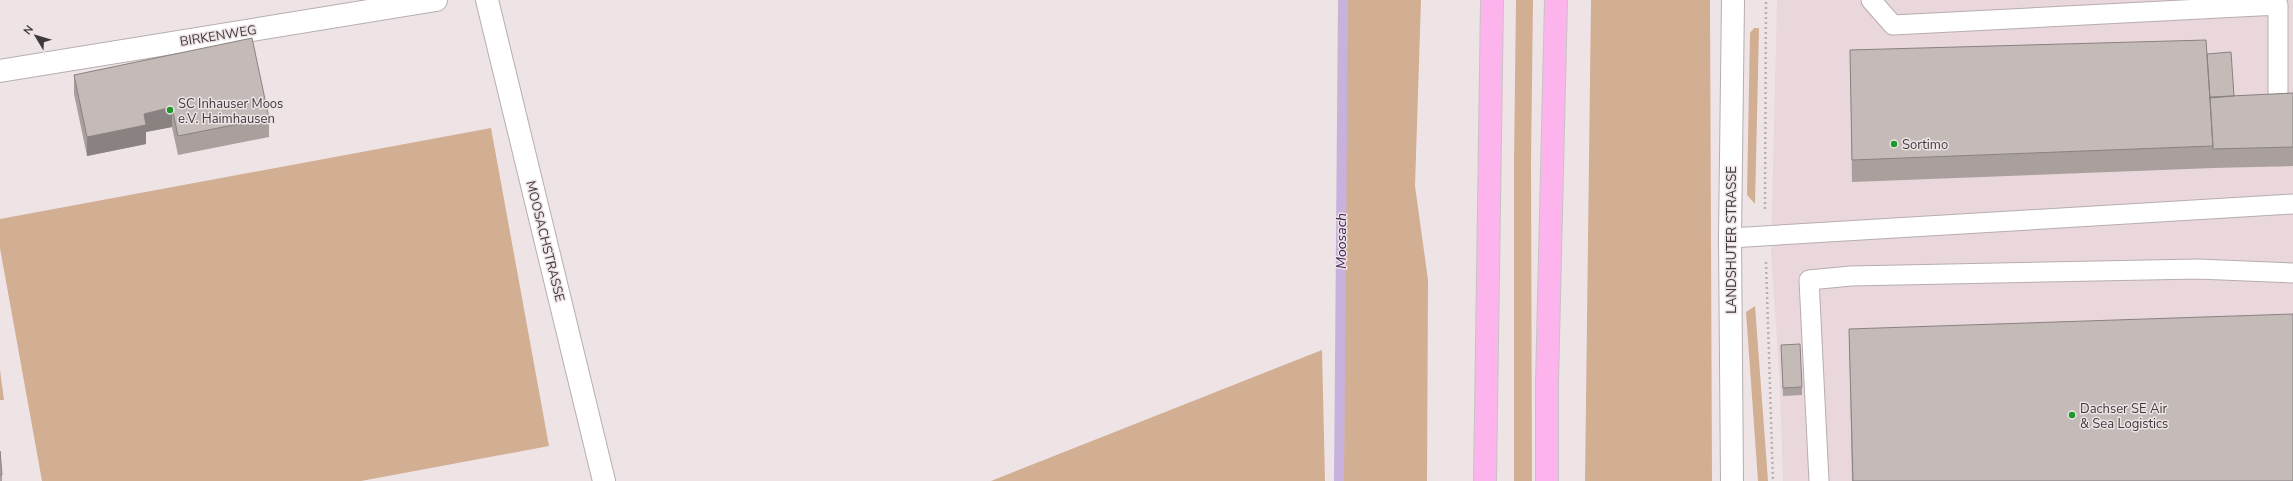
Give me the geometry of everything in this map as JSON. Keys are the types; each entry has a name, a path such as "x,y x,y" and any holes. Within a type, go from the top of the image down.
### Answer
{"highway":[{"path":"1485,481 1492,0"},
{"path":"1547,481 1547,383 1556,0"}],"street":[{"name":"BIRKENWEG","path":"0,71 436,0"},
{"name":"MOOSACHSTRASSE","path":"487,0 604,481"},
{"name":"LANDSHUTER STRASSE","path":"1732,481 1730,238 1733,0"}],"lane":[{"path":"1871,0 1893,25 2278,5 2278,92"},
{"path":"1730,238 2293,204"},
{"path":"1819,481 1809,280 1851,276 2190,269 2293,273"}],"shaded area":[{"path":"1345,0 1421,0 1415,186 1428,280 1427,481 1344,481"},
{"path":"1516,0 1533,0 1531,163 1532,481 1514,481 1514,163"},
{"path":"1591,0 1710,0 1712,481 1585,481"},
{"path":"1777,0 2293,0 2293,481 1783,481 1780,388 1771,251"},
{"path":"1754,28 1759,28 1755,204 1747,195 1750,33"},
{"path":"491,128 549,446 361,481 42,481 0,248 0,219"},
{"path":"1755,306 1768,481 1758,481 1746,312"},
{"path":"1322,350 1325,481 991,481"},
{"path":"0,370 4,400 0,400"}],"building":[{"name":"SC Inhauser Moos e.V. Haimhausen","path":"252,38 269,118 178,136 172,107 144,114 146,125 87,137 74,75"},
{"path":"2206,40 2213,146 1852,160 1850,50"},
{"path":"2231,52 2234,96 2210,98 2207,54"},
{"path":"2293,93 2293,147 2213,149 2210,97"},
{"name":"Dachser SE Air & Sea Logistics","path":"2293,314 2293,481 1853,481 1849,329"},
{"path":"1800,344 1802,387 1783,388 1781,345"},
{"path":"0,451 2,475 0,475"}],"waterway":[{"name":"Moosach","path":"1339,481 1343,0"}],"place":[{"name":"SC Inhauser Moos e.V. Haimhausen","path":"170,110"},
{"name":"Sortimo","path":"1894,144"},
{"name":"Dachser SE Air & Sea Logistics","path":"2072,415"}]}
